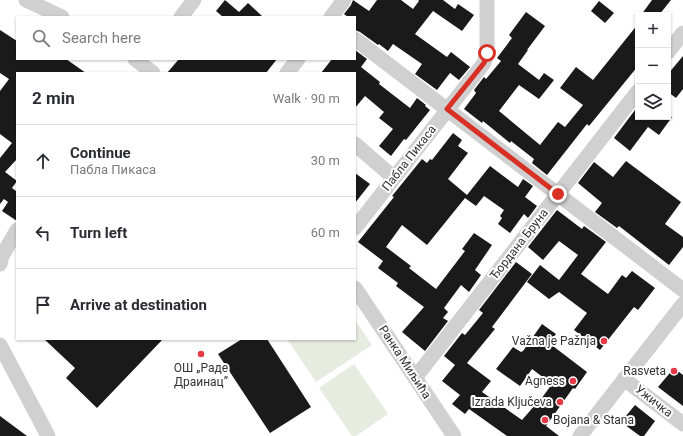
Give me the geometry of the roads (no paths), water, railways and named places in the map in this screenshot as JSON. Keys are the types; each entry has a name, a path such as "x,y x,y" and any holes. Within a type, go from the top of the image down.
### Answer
{"street":[{"path":"26,0 60,16"},
{"path":"182,16 194,0"},
{"path":"331,16 344,0"},
{"name":"Пабла Пикаса","path":"356,227 484,63 488,40 487,0"},
{"path":"671,48 683,33"},
{"path":"356,40 683,290"},
{"path":"288,72 297,60"},
{"name":"Ђордана Бруна","path":"415,378 635,95"},
{"path":"356,145 394,178"},
{"path":"0,264 2,256 16,232"},
{"name":"Ранка Миљића","path":"356,290 454,436"},
{"path":"580,436 683,304"},
{"path":"0,345 48,436"},
{"name":"Ужичка","path":"624,379 683,424"}],"place":[{"name":"Važna je Pažnja","path":"604,341"},
{"name":"ОШ „Раде Драинац”","path":"201,354"},
{"name":"Rasveta","path":"674,371"},
{"name":"Agness","path":"573,381"},
{"name":"Izrada Ključeva","path":"560,402"},
{"name":"Bojana & Stana","path":"545,420"}]}
